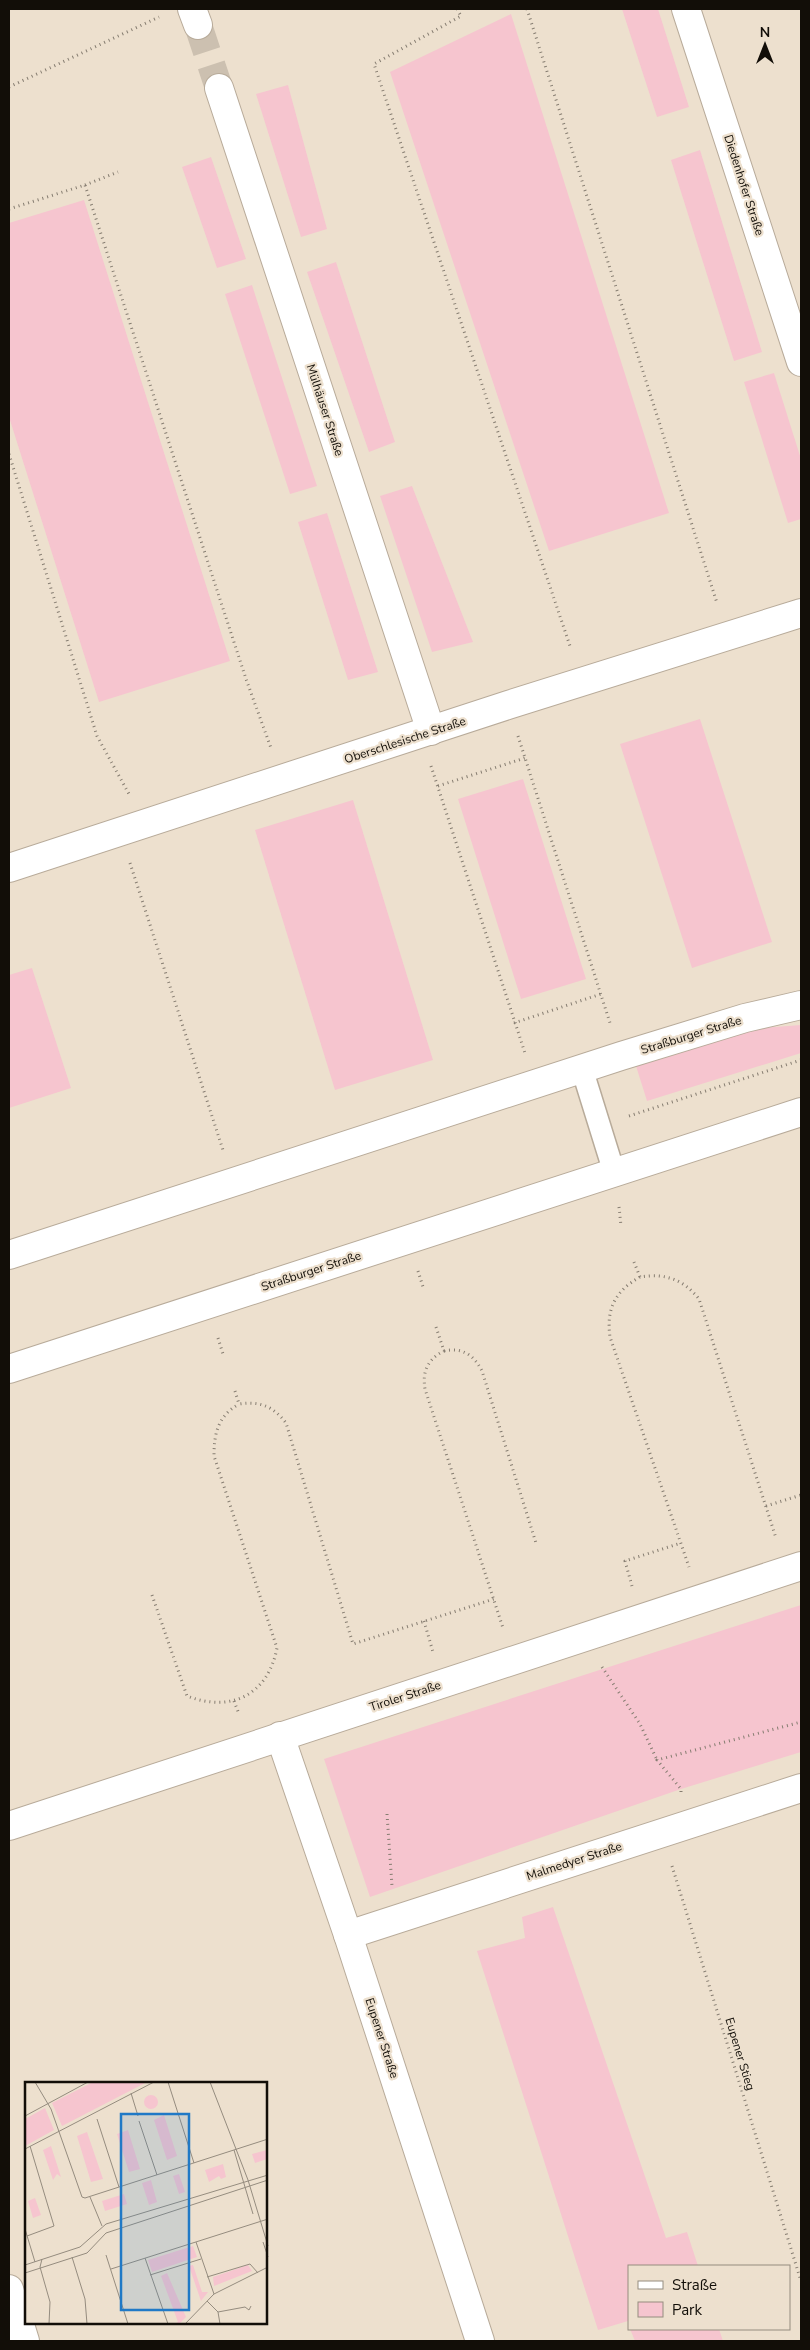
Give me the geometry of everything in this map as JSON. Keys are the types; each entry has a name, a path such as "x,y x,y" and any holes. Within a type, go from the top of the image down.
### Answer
{"street":[{"name":"Diedenhofer Straße","path":"686,9 801,362"},
{"name":"Mülhäuser Straße","path":"219,88 426,733"},
{"name":"Oberschlesische Straße","path":"9,868 508,705 728,638 801,613"},
{"name":"Straßburger Straße","path":"9,1255 621,1056 745,1018 801,1004"},
{"name":"Straßburger Straße","path":"9,1369 801,1112"},
{"name":"Tiroler Straße","path":"9,1826 801,1566"},
{"name":"Eupener Straße","path":"280,1736 348,1935 480,2341"},
{"name":"Malmedyer Straße","path":"348,1935 801,1788"},
{"path":"9,2289 25,2341"}],"lane":[{"path":"582,1069 614,1172"}],"path":[{"path":"457,9 461,16 374,64 582,682"},
{"path":"527,9 728,638"},
{"path":"9,87 160,17"},
{"path":"9,209 85,185 118,172"},
{"path":"85,185 246,679 282,780"},
{"path":"9,454 97,736 144,823"},
{"path":"508,705 621,1056"},
{"path":"426,733 438,786 514,1023 536,1084"},
{"path":"438,786 525,758"},
{"path":"119,832 234,1182"},
{"path":"514,1023 601,994"},
{"path":"600,1125 801,1060"},
{"path":"634,1262 640,1277"},
{"path":"625,1561 681,1543 610,1337 608,1321 611,1306 623,1289 640,1277 655,1275 670,1277 683,1282 699,1299 766,1506 801,1495"},
{"path":"436,1327 444,1350"},
{"path":"152,1595 187,1696 202,1702 218,1704 234,1701 259,1687 268,1675 274,1662 277,1648 214,1456 215,1430 228,1410 239,1404 250,1402 271,1408 286,1423 353,1644 494,1598 426,1389 425,1370 436,1355 444,1350 459,1350 467,1353 474,1358 482,1371 536,1543"},
{"path":"235,1391 239,1404"},
{"path":"556,1646 604,1668 640,1724 658,1760 681,1789"},
{"path":"658,1760 801,1722"},
{"path":"387,1814 392,1889 402,1917"},
{"name":"Eupener Stieg","path":"661,1832 801,2281"}],"green space":[{"path":"622,9 658,9 689,107 657,117"},
{"path":"511,14 669,513 549,551 390,72"},
{"path":"288,85 327,229 301,237 256,94"},
{"path":"700,150 762,352 734,361 671,160"},
{"path":"211,157 246,259 217,268 182,167"},
{"path":"84,200 230,661 99,702 9,417 9,223"},
{"path":"336,262 395,442 369,452 307,272"},
{"path":"252,285 317,486 290,494 225,294"},
{"path":"774,373 801,459 801,519 788,523 744,382"},
{"path":"412,486 473,642 432,652 380,496"},
{"path":"327,513 378,672 348,680 298,522"},
{"path":"700,719 772,942 692,968 620,744"},
{"path":"523,779 586,979 521,999 458,799"},
{"path":"353,800 433,1060 335,1090 255,830"},
{"path":"32,968 71,1088 9,1108 9,975"},
{"path":"801,1025 801,1053 647,1101 636,1066 748,1029"},
{"path":"801,1605 801,1752 681,1789 370,1897 324,1759"},
{"path":"553,1907 666,2238 687,2232 698,2265 628,2265 628,2321 598,2330 477,1951 525,1938 522,1917"},
{"path":"630,2330 719,2330 723,2341 635,2341"}],"tunnel":[{"path":"198,25 219,88"}]}
